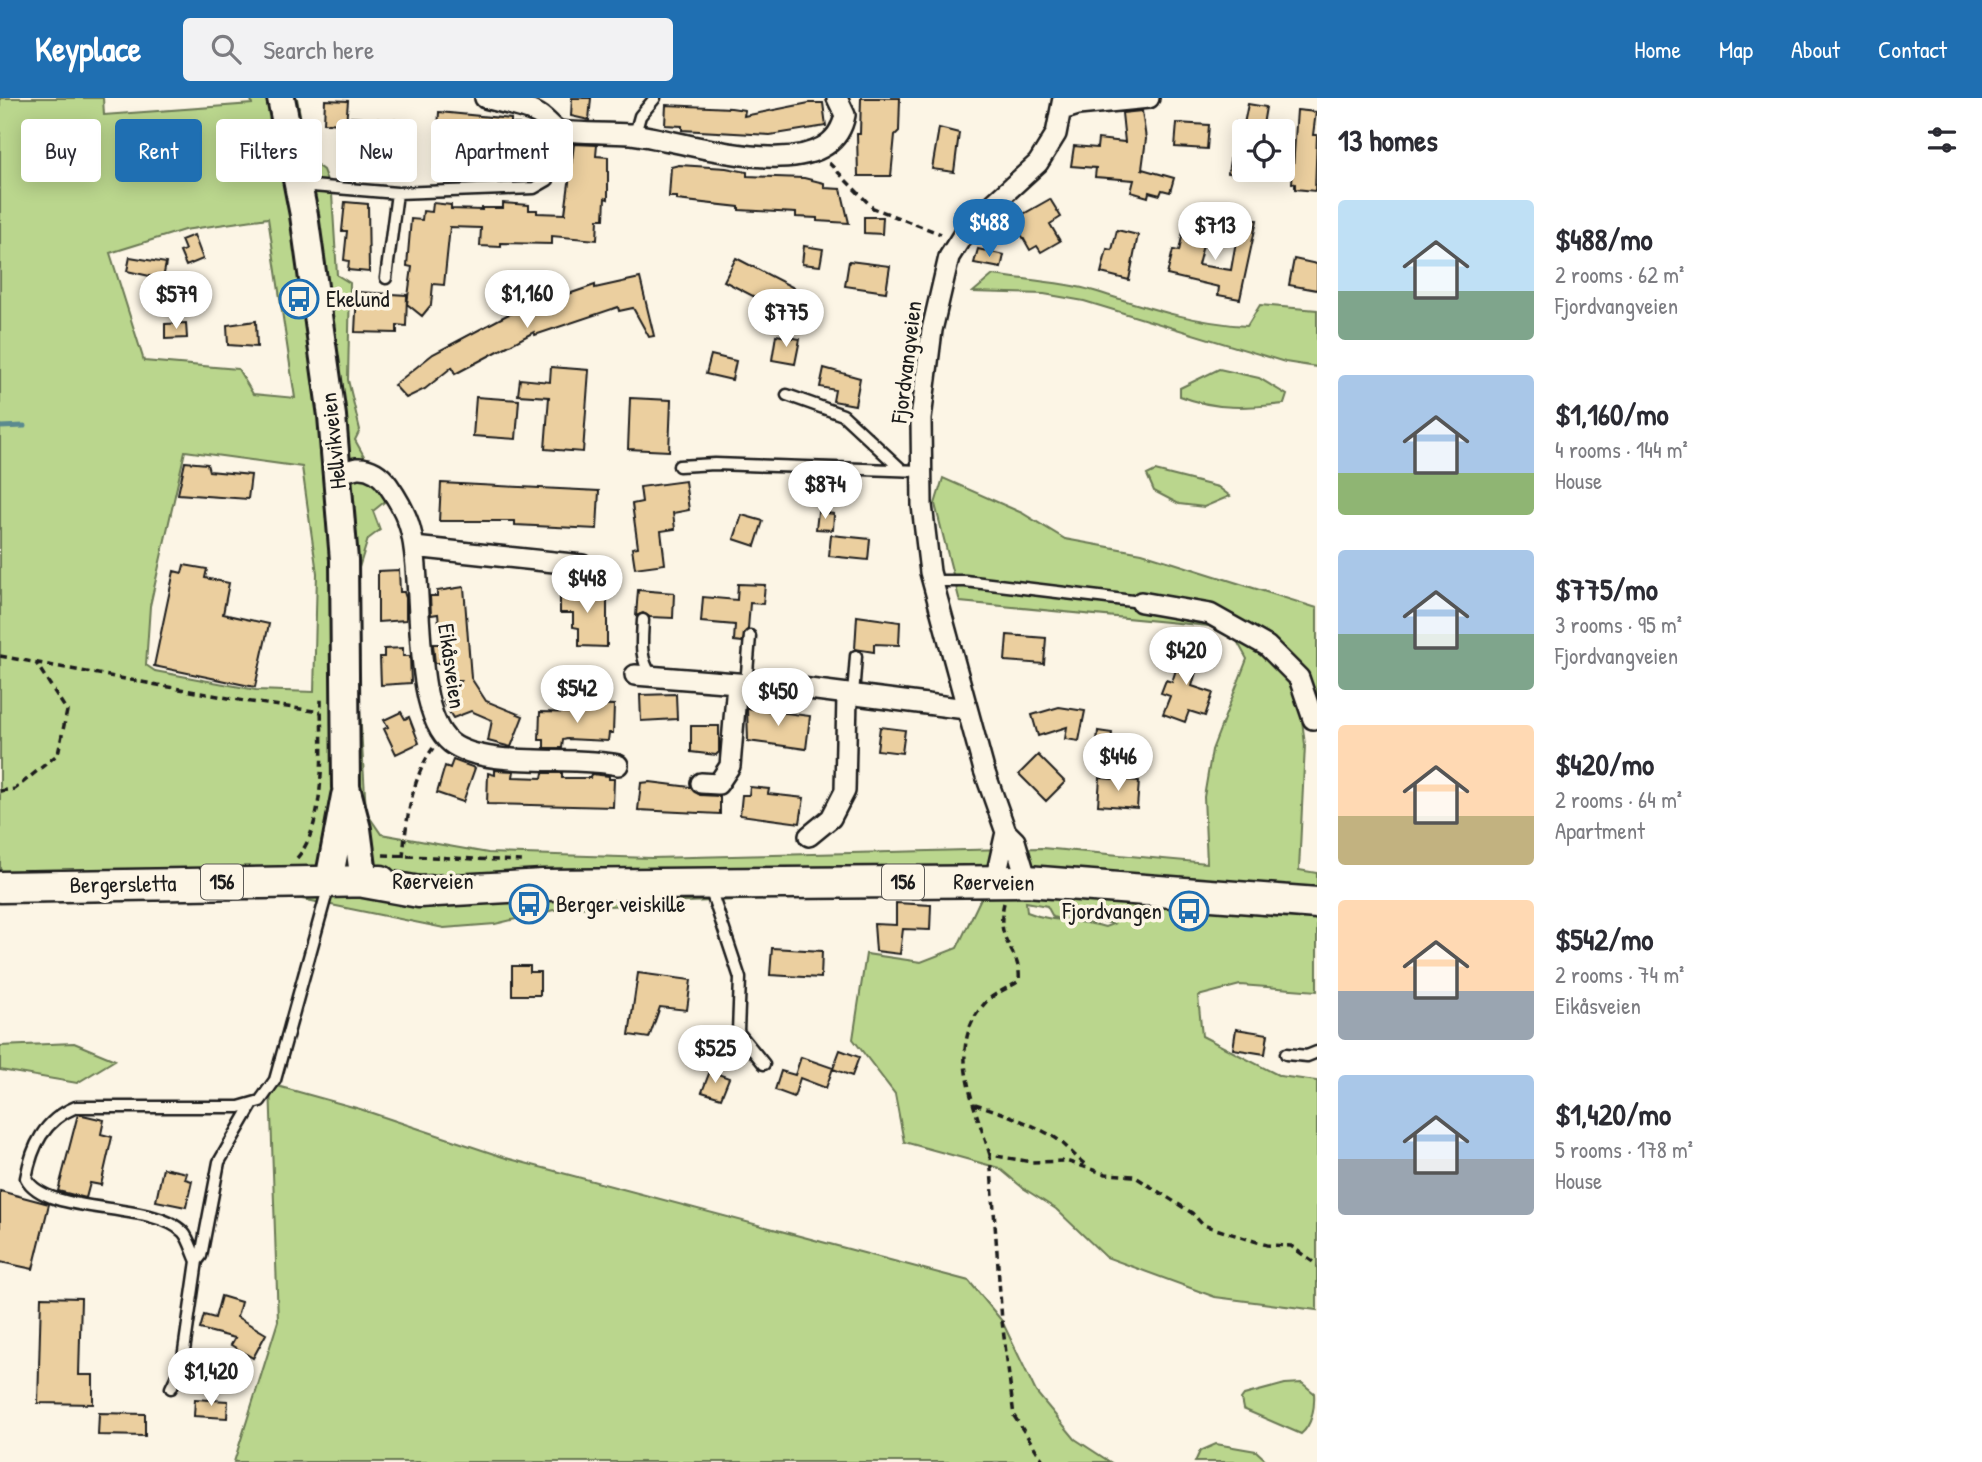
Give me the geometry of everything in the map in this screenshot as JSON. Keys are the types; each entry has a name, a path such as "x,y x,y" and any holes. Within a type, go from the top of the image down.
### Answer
{"main road":[{"name":"Hellvikveien","path":"281,98 298,185 324,354 344,560 346,787 330,881"},
{"name":"Hellvikveien","path":"346,787 357,829 364,882"},
{"name":"Røerveien","path":"330,881 364,882 419,892 543,885 1010,881 1317,903"},
{"name":"Bergersletta","path":"0,887 330,881"}],"street":[{"path":"485,98 536,113 543,119"},
{"path":"573,132 635,134 709,150 770,158 818,152 835,141 842,128 845,115 837,98"},
{"path":"1063,104 1149,98"},
{"name":"Fjordvangveien","path":"1010,881 1015,841 1006,832 966,709 932,581 912,470 941,280 957,242 981,213 1038,163 1056,134 1063,104"},
{"name":"Eikåsveien","path":"337,475 366,469 383,479 407,519 414,547 428,705 442,734 462,749 486,756 560,758 618,765"},
{"path":"414,547 582,565"},
{"path":"1141,602 1210,614 1267,646 1299,678 1312,719"},
{"path":"643,675 801,688 966,709"},
{"path":"701,783 718,784 728,772 742,685"},
{"path":"809,836 831,818 845,791 850,696"},
{"path":"1006,832 1010,881"}],"lane":[{"path":"635,134 640,116 655,98"},
{"path":"298,185 397,193 534,188 544,182"},
{"path":"386,278 397,193"},
{"path":"787,395 844,415 912,470"},
{"path":"679,466 715,464 912,470"},
{"path":"932,581 965,581 1141,602"},
{"path":"643,620 643,675"},
{"path":"742,685 750,636"},
{"path":"850,696 856,656"},
{"path":"197,1261 183,1232 153,1217 65,1202 36,1189 26,1178 29,1159 39,1137 50,1123 61,1113 76,1107 132,1109 252,1105 260,1101 275,1080 330,881"},
{"path":"710,884 740,978 738,1032 764,1064"},
{"path":"1286,1054 1307,1056 1317,1052"},
{"path":"171,1388 182,1365 197,1261 201,1256 219,1162 252,1105"}],"path":[{"path":"818,152 873,208 957,242"},
{"path":"0,656 321,712"},
{"path":"0,791 15,789 58,754 66,711 36,663"},
{"path":"297,858 306,848 317,810 321,687"},
{"path":"403,858 405,831 420,770 442,734"},
{"path":"1010,881 1000,918 1003,938 1020,969 1018,981 987,1001 963,1042 963,1065 990,1155 1002,1321 1014,1416 1044,1462"},
{"path":"975,1104 995,1110 1059,1140 1067,1151 1087,1166"},
{"path":"990,1155 1016,1161 1066,1161 1106,1174 1134,1176 1192,1213 1203,1225 1267,1245 1291,1246 1317,1265"}],"green space":[{"path":"0,98 103,98 104,115 252,104 251,98 297,98 301,119 216,119 216,182 322,182 322,169 332,194 337,275 350,283 348,380 360,430 355,440 388,499 373,511 380,530 368,539 358,571 356,642 366,812 381,834 488,853 652,858 1042,848 1207,863 1204,797 1212,750 1247,659 1237,641 1209,626 960,602 935,504 943,478 1022,513 1065,539 1142,553 1317,608 1317,709 1301,711 1305,745 1299,870 1317,873 1317,991 1240,985 1198,996 1202,1036 1280,1076 1317,1081 1317,1310 1215,1297 1106,1257 1056,1209 1023,1188 999,1168 904,1142 895,1094 853,1039 866,954 921,962 957,948 981,898 922,893 660,903 558,909 495,924 444,928 287,896 0,901","holes":["268,218 295,398 253,394 238,369 144,361 110,253 184,230","185,451 302,467 317,573 314,692 256,690 155,671 146,665 150,606","1026,902 1047,906 1053,917 1059,919 1099,920 1113,924 1105,927 1046,918 1027,912"]},
{"path":"993,275 1082,288 1208,322 1247,326 1260,305 1317,310 1317,367 1285,362 1084,301 1044,294 973,292"},
{"path":"1219,369 1259,378 1287,395 1284,404 1231,407 1206,404 1180,396 1180,388"},
{"path":"1155,471 1218,487 1230,496 1204,507 1179,504 1154,491 1147,475"},
{"path":"74,1043 115,1060 77,1083 0,1070 0,1046"},
{"path":"270,1084 360,1109 506,1158 969,1281 1002,1321 1036,1392 1075,1439 1110,1462 234,1462 278,1321"},
{"path":"1302,1383 1314,1393 1314,1398 1310,1421 1301,1434 1243,1409 1241,1399 1244,1395 1285,1384"},
{"path":"1216,1444 1256,1451 1268,1462 1195,1462 1200,1451"}],"building":[{"path":"572,98 591,98 589,120 571,116"},
{"path":"861,98 900,98 899,131 895,135 891,176 858,176 857,134 860,134"},
{"path":"325,100 348,101 346,119 336,119 336,124 324,123"},
{"path":"809,103 823,103 826,126 770,135 682,130 682,126 665,125 666,105 731,108 745,110 744,116"},
{"path":"1248,104 1266,107 1264,119 1245,119"},
{"path":"1297,110 1316,112 1313,135 1317,135 1315,191 1295,189 1295,184 1292,183 1295,182"},
{"path":"1142,111 1146,139 1142,169 1174,178 1170,192 1162,190 1160,195 1149,192 1148,197 1131,192 1134,180 1095,177 1096,168 1071,166 1074,146 1097,148 1098,139 1125,142 1122,113"},
{"path":"439,112 511,119 439,119"},
{"path":"347,117 380,119 347,119"},
{"path":"1177,123 1209,125 1207,149 1175,147"},
{"path":"939,128 959,133 954,172 932,169"},
{"path":"574,144 597,145 596,156 608,157 608,199 605,198 604,219 598,219 597,240 552,236 552,244 501,243 501,247 480,246 481,228 450,227 444,285 433,284 431,305 422,316 407,304 412,267 407,266 411,219 422,220 423,211 432,212 433,203 451,205 451,209 482,210 503,208 503,203 529,205 529,210 537,210 537,213 565,214 569,182 573,182"},
{"path":"1232,148 1232,174 1228,173"},
{"path":"679,165 726,168 747,172 747,176 804,178 824,183 824,188 841,189 849,223 817,221 817,218 796,217 796,213 739,210 739,207 677,200 677,197 669,197 671,167"},
{"path":"1050,199 1061,217 1050,224 1060,241 1041,252 1037,246 1030,250 1013,220"},
{"path":"345,202 368,204 369,272 348,270 349,261 344,260 347,231 342,231"},
{"path":"864,217 883,217 882,234 864,233"},
{"path":"1240,218 1257,220 1240,299 1218,295 1219,287 1167,275 1173,250 1179,251 1183,232 1205,237 1198,265 1231,270"},
{"path":"1117,230 1138,235 1129,280 1101,273 1107,249 1112,250"},
{"path":"194,235 203,259 186,266 180,252 185,250 181,240"},
{"path":"804,246 823,249 820,266 802,264"},
{"path":"978,249 1004,255 1001,268 974,263"},
{"path":"130,257 166,263 163,279 127,271"},
{"path":"736,258 794,288 782,311 724,281"},
{"path":"1294,259 1317,264 1317,290 1289,285"},
{"path":"849,261 890,266 886,292 845,286"},
{"path":"640,278 654,336 649,337 633,308 619,311 618,307 535,335 534,332 455,374 452,367 425,389 406,398 394,385 433,354 507,315 595,285 595,288"},
{"path":"357,292 407,295 406,326 397,325 397,333 355,332"},
{"path":"256,321 257,347 228,345 227,325"},
{"path":"186,323 187,338 165,339 165,324"},
{"path":"776,335 800,339 795,364 772,360"},
{"path":"711,355 736,361 732,380 706,374"},
{"path":"551,367 589,370 583,452 545,449 549,397 518,395 520,379 550,382"},
{"path":"824,368 860,378 855,405 833,401 835,390 820,387"},
{"path":"476,397 519,400 516,439 473,436"},
{"path":"630,398 671,400 669,451 628,449"},
{"path":"185,462 207,464 209,471 251,475 248,499 178,494"},
{"path":"685,481 689,510 673,513 675,529 661,531 665,564 635,568 632,548 638,547 632,504 642,502 640,487"},
{"path":"441,483 599,491 597,529 515,525 515,521 439,521"},
{"path":"829,483 849,485 847,499 828,497"},
{"path":"818,512 834,514 833,530 816,529"},
{"path":"742,515 763,521 755,546 734,539"},
{"path":"831,535 870,539 868,560 829,556"},
{"path":"184,565 207,569 205,578 229,583 223,614 269,624 255,687 154,666 174,571 182,573"},
{"path":"399,570 400,592 404,592 406,598 406,620 378,622 378,571"},
{"path":"738,584 765,585 763,604 750,603 748,629 742,642 734,641 735,625 701,622 703,597 737,600"},
{"path":"464,587 471,678 486,701 523,716 511,747 488,741 492,720 471,711 453,718 443,702 461,681 454,681 442,663 435,663 433,644 441,644 438,614 431,615 430,596 437,596 437,591"},
{"path":"560,589 607,593 607,647 579,646 579,628 573,627 573,613 560,613"},
{"path":"638,590 674,593 673,618 650,617 643,613 636,616"},
{"path":"857,616 900,622 899,645 874,644 874,652 855,649"},
{"path":"1007,635 1046,638 1044,664 1005,661"},
{"path":"1185,642 1203,647 1192,686 1213,693 1205,716 1189,711 1185,722 1163,714 1170,696 1161,693 1166,680 1172,682"},
{"path":"403,648 403,656 410,656 411,683 381,685 380,657 384,657 384,649"},
{"path":"676,694 677,719 641,721 640,695"},
{"path":"584,704 614,705 613,733 609,733 608,741 567,739 563,740 562,748 544,748 544,740 539,740 540,712 584,713"},
{"path":"1059,707 1085,711 1079,741 1065,739 1067,727 1038,736 1032,715"},
{"path":"747,708 810,716 806,749 748,741"},
{"path":"401,712 405,719 409,717 419,743 396,754 384,729 388,727 384,720"},
{"path":"691,726 719,726 719,752 716,755 691,752"},
{"path":"880,727 905,730 902,753 877,750"},
{"path":"1098,731 1112,733 1109,753 1096,751"},
{"path":"1038,755 1065,782 1046,801 1019,774"},
{"path":"453,760 475,768 463,802 437,793 445,766 450,768"},
{"path":"495,770 514,771 513,777 542,778 543,773 562,773 562,778 590,778 591,774 609,776 609,779 614,779 613,807 487,804 488,773 495,775"},
{"path":"1100,778 1139,781 1137,808 1098,805"},
{"path":"641,783 690,787 700,795 720,796 720,814 638,810"},
{"path":"750,787 769,789 768,794 804,798 800,823 740,815 742,795 749,795"},
{"path":"896,903 931,905 930,930 903,929 900,954 876,951 874,924 896,925"},
{"path":"772,948 822,951 821,978 770,975"},
{"path":"512,966 530,966 530,972 540,972 540,995 512,995"},
{"path":"638,973 691,980 687,1010 660,1007 649,1038 629,1035"},
{"path":"1236,1029 1268,1034 1265,1054 1233,1049"},
{"path":"840,1050 859,1057 852,1076 833,1069"},
{"path":"801,1057 833,1068 826,1088 800,1078 794,1097 775,1090 781,1071 795,1075"},
{"path":"710,1071 729,1078 721,1098 702,1092"},
{"path":"78,1114 104,1120 101,1134 112,1137 101,1185 90,1183 86,1198 58,1191"},
{"path":"163,1168 187,1173 185,1179 192,1181 186,1207 156,1201"},
{"path":"0,1191 49,1204 33,1269 0,1262"},
{"path":"221,1296 241,1302 237,1317 266,1334 253,1358 231,1345 235,1338 200,1329 204,1315 215,1318"},
{"path":"41,1297 81,1298 79,1375 93,1375 93,1404 38,1403"},
{"path":"195,1399 228,1401 227,1418 194,1416"},
{"path":"99,1413 145,1414 145,1436 98,1435"}],"waterway":[{"path":"0,427 24,426"}],"place":[{"name":"Ekelund","path":"299,299"},
{"name":"Berger veiskille","path":"529,904"},
{"name":"Fjordvangen","path":"1189,911"}]}
